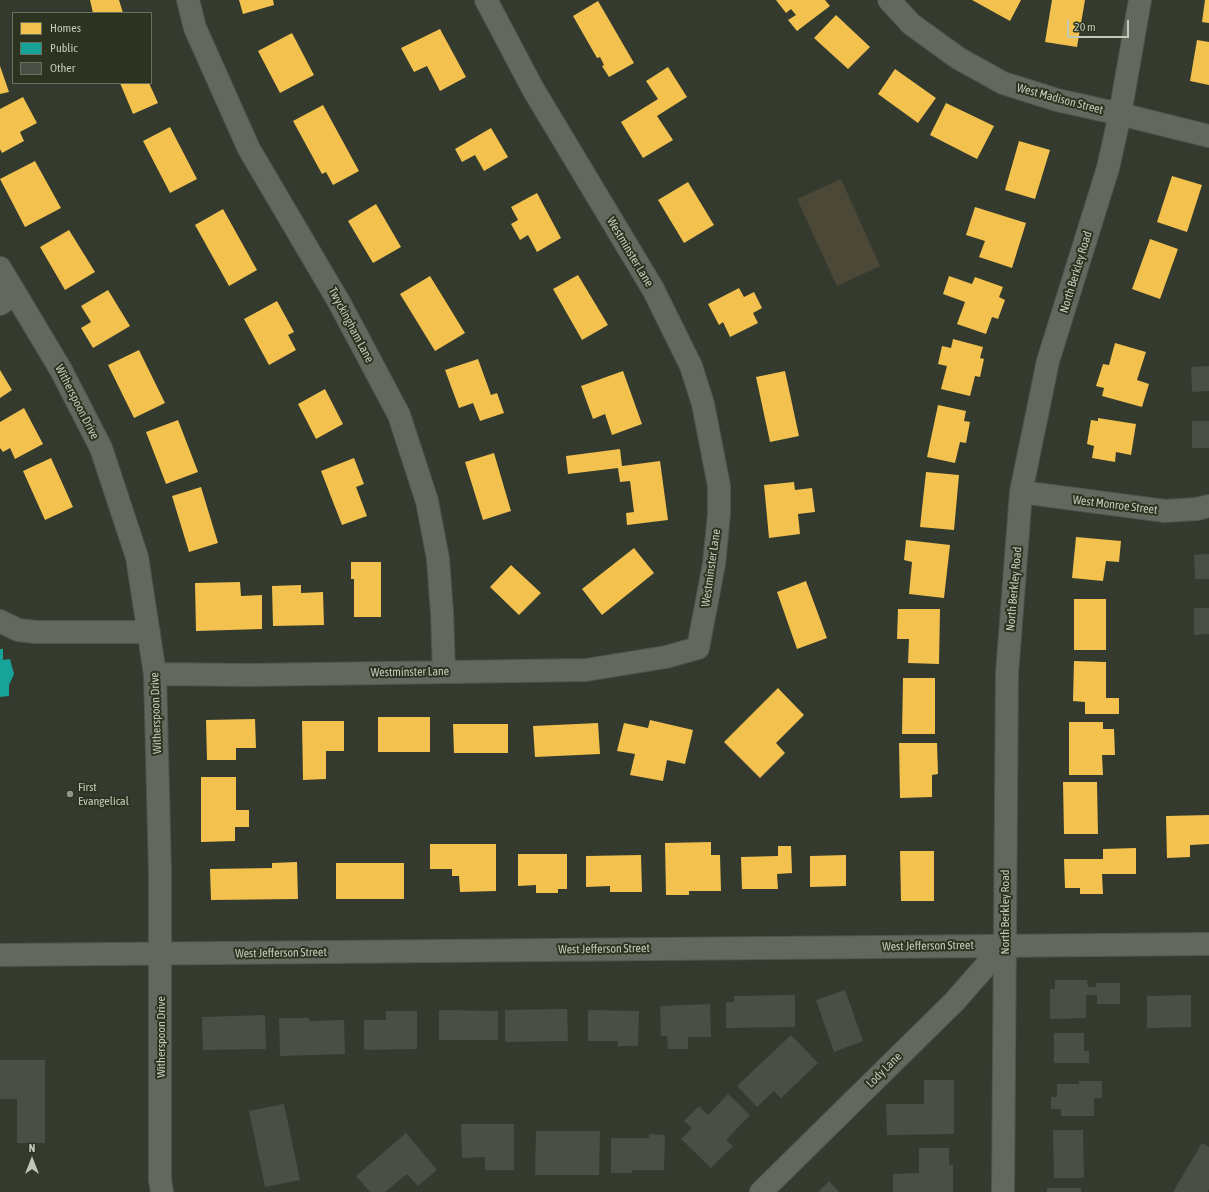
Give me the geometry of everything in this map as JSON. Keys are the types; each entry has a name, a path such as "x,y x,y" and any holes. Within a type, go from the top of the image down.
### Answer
{"street":[{"name":"Twyckingham Lane","path":"188,0 195,28 249,149 340,302 399,415 427,501 438,559 444,672"},
{"name":"Westminster Lane","path":"155,674 249,675 586,670 666,657 698,648 714,564 719,514 718,486 703,404 691,366 653,290 533,89 486,0"},
{"name":"West Madison Street","path":"889,0 911,24 958,58 1002,83 1057,100 1209,136"},
{"name":"North Berkley Road","path":"1003,1192 1007,674 1021,492 1048,361 1108,168 1120,114 1140,0"},
{"name":"Witherspoon Drive","path":"0,268 8,299 61,370 101,448 137,557 155,674 160,872 160,1180 162,1192"},
{"name":"West Monroe Street","path":"1021,492 1165,511 1197,510 1209,506"},
{"path":"0,621 18,630 36,632 149,632"},
{"name":"West Jefferson Street","path":"0,955 1209,944"},
{"name":"Lody Lane","path":"761,1192 955,1001 1004,945"}],"shaded area":[{"path":"841,179 880,266 837,286 797,199"}],"building: Homes":[{"path":"90,0 119,0 123,12 93,12"},
{"path":"239,0 273,0 274,5 243,14"},
{"path":"776,0 825,0 830,6 797,31 788,20 796,15 791,9 786,13"},
{"path":"972,0 1021,0 1010,21"},
{"path":"1052,0 1085,0 1077,47 1045,42"},
{"path":"1205,0 1209,0 1209,23 1202,22"},
{"path":"598,1 634,63 609,77 602,66 604,65 600,57 597,58 573,16"},
{"path":"836,15 870,47 848,69 814,38"},
{"path":"440,29 466,77 440,91 427,66 414,72 401,48"},
{"path":"292,33 314,75 280,93 258,51"},
{"path":"1197,40 1209,42 1209,85 1190,81"},
{"path":"0,66 9,92 0,94"},
{"path":"668,67 687,97 657,116 673,140 643,158 621,122 658,99 646,81"},
{"path":"895,69 936,98 918,123 878,94"},
{"path":"120,84 149,84 158,103 133,114"},
{"path":"23,97 37,123 20,132 24,141 2,153 0,149 0,109"},
{"path":"946,103 994,126 977,159 930,135"},
{"path":"323,105 359,171 333,185 326,172 322,174 293,121"},
{"path":"170,127 197,179 170,193 143,141"},
{"path":"491,128 508,157 484,171 475,155 462,162 455,149"},
{"path":"1019,141 1050,150 1035,199 1005,190"},
{"path":"35,161 61,208 25,227 0,179"},
{"path":"1172,176 1202,185 1187,232 1157,222"},
{"path":"688,182 714,225 684,243 658,200"},
{"path":"537,193 561,238 537,252 528,235 520,240 511,224 518,220 511,207"},
{"path":"376,204 401,247 373,263 348,221"},
{"path":"975,207 1026,223 1012,268 979,257 985,241 966,235"},
{"path":"223,209 257,270 229,286 195,225"},
{"path":"69,230 95,272 65,290 40,247"},
{"path":"1150,239 1178,249 1160,299 1132,289"},
{"path":"578,275 608,325 582,340 553,289"},
{"path":"430,276 465,333 435,351 400,294"},
{"path":"949,276 972,284 975,277 1003,287 999,297 1005,300 998,319 992,317 986,334 957,324 965,302 943,294"},
{"path":"739,288 744,297 754,292 762,308 753,313 758,323 730,337 723,322 719,325 708,304"},
{"path":"108,290 130,326 93,348 81,328 91,322 81,306"},
{"path":"277,301 294,332 288,335 296,350 269,365 244,319"},
{"path":"953,339 983,347 980,358 984,359 980,377 975,376 970,396 941,389 947,366 938,364 942,346 951,348"},
{"path":"1115,343 1146,352 1137,380 1149,384 1142,407 1102,396 1104,388 1096,386 1103,364 1109,365"},
{"path":"139,350 165,403 134,418 108,365"},
{"path":"478,359 491,395 497,393 504,413 480,421 473,403 459,408 445,370"},
{"path":"0,370 12,390 0,398"},
{"path":"623,371 642,424 612,435 605,414 593,419 581,386"},
{"path":"785,371 799,436 770,442 756,377"},
{"path":"325,389 343,424 316,439 298,404"},
{"path":"938,405 966,411 964,421 970,422 966,443 960,442 955,463 927,457"},
{"path":"24,408 43,444 15,459 10,448 3,452 0,448 0,422"},
{"path":"1098,418 1136,424 1131,455 1116,452 1115,462 1092,458 1094,446 1087,444 1091,420 1098,421"},
{"path":"178,420 198,472 166,484 146,432"},
{"path":"620,449 622,466 660,461 668,520 627,525 626,513 634,512 630,481 620,482 618,468 568,474 566,456"},
{"path":"494,453 511,511 483,520 465,462"},
{"path":"51,458 73,507 45,520 23,471"},
{"path":"354,458 364,484 356,487 367,516 342,525 321,471"},
{"path":"926,472 959,475 954,530 920,527"},
{"path":"794,482 795,490 812,488 815,512 798,514 800,534 769,538 764,485"},
{"path":"201,487 218,543 189,552 172,496"},
{"path":"1076,537 1121,541 1119,562 1106,561 1103,581 1072,578"},
{"path":"906,540 950,545 944,598 909,594 912,562 904,560"},
{"path":"634,548 654,573 602,615 582,589"},
{"path":"351,562 381,562 381,617 354,617 354,579 351,579"},
{"path":"511,565 541,593 519,615 490,587"},
{"path":"806,581 827,638 797,649 777,592"},
{"path":"240,582 241,596 262,595 262,629 196,631 195,583"},
{"path":"301,585 301,593 323,592 324,625 273,626 272,586"},
{"path":"1074,599 1106,599 1106,650 1074,650"},
{"path":"898,609 940,609 939,664 908,663 909,639 897,639"},
{"path":"1074,661 1106,662 1106,698 1119,698 1119,714 1085,714 1085,702 1073,701"},
{"path":"903,678 935,678 935,734 902,734"},
{"path":"778,688 804,715 776,743 785,753 760,778 724,742"},
{"path":"378,717 430,717 430,752 378,752"},
{"path":"255,719 256,748 236,748 236,760 207,760 206,720"},
{"path":"650,720 693,730 685,764 667,760 663,781 630,775 635,754 617,751 624,723 648,728"},
{"path":"302,721 344,721 344,751 326,751 326,779 303,780"},
{"path":"1069,722 1103,722 1103,729 1114,729 1115,755 1102,755 1103,775 1069,775"},
{"path":"598,723 600,754 535,757 533,726"},
{"path":"453,724 508,724 508,753 454,753"},
{"path":"899,743 937,743 938,774 932,775 932,797 900,798"},
{"path":"201,777 236,777 236,810 249,810 249,827 235,827 235,841 201,842"},
{"path":"1063,782 1097,782 1098,834 1064,834"},
{"path":"1209,815 1209,844 1190,845 1190,857 1167,858 1166,816"},
{"path":"711,842 711,855 720,855 721,891 689,891 689,895 666,895 665,843"},
{"path":"430,844 496,844 496,891 460,892 459,876 452,876 452,869 430,869"},
{"path":"778,846 791,846 792,873 777,874 778,889 742,889 741,857 778,856"},
{"path":"1136,848 1136,874 1102,874 1103,894 1080,894 1080,888 1065,888 1064,859 1103,859 1103,849"},
{"path":"900,851 934,851 934,901 901,901"},
{"path":"518,854 567,854 567,889 558,889 558,893 536,893 536,885 518,886"},
{"path":"641,855 642,892 610,892 610,886 586,887 586,856"},
{"path":"846,855 846,886 810,887 810,856"},
{"path":"297,862 298,899 211,900 210,869 272,868 272,863"},
{"path":"336,863 404,863 404,899 336,899"}],"building: Public":[{"path":"0,649 3,649 3,660 10,659 14,674 9,685 9,696 0,697"}],"building: Other":[{"path":"1209,366 1209,391 1192,392 1191,367"},
{"path":"1192,421 1209,421 1209,448 1192,448"},
{"path":"1209,554 1209,579 1195,579 1194,555"},
{"path":"1194,608 1209,608 1209,634 1194,635"},
{"path":"1055,980 1087,980 1088,987 1096,987 1096,983 1120,983 1120,1004 1097,1004 1097,995 1086,995 1086,1018 1050,1019 1050,989 1055,989"},
{"path":"845,990 863,1041 834,1052 816,1000"},
{"path":"795,995 795,1027 726,1028 726,1002 734,1002 734,996"},
{"path":"1191,995 1191,1027 1147,1028 1147,996"},
{"path":"710,1004 711,1037 688,1037 688,1049 668,1049 667,1036 661,1036 660,1006"},
{"path":"567,1009 568,1041 505,1042 505,1010"},
{"path":"439,1010 498,1011 498,1040 439,1040"},
{"path":"588,1010 639,1011 638,1046 618,1046 618,1041 588,1041"},
{"path":"386,1011 417,1011 417,1049 364,1050 364,1020 386,1020"},
{"path":"265,1015 266,1049 203,1050 202,1017"},
{"path":"279,1018 309,1018 309,1021 344,1020 345,1054 280,1056"},
{"path":"1054,1033 1084,1033 1084,1051 1089,1051 1089,1063 1054,1063"},
{"path":"791,1035 818,1063 781,1098 774,1091 757,1107 737,1086"},
{"path":"0,1060 45,1060 45,1143 17,1143 17,1099 0,1099"},
{"path":"924,1080 954,1080 954,1134 887,1135 886,1104 924,1104"},
{"path":"1079,1081 1102,1081 1102,1098 1094,1098 1094,1116 1061,1116 1061,1109 1051,1109 1051,1097 1057,1097 1057,1084 1079,1084"},
{"path":"728,1094 750,1115 726,1140 733,1146 711,1168 681,1139 692,1128 684,1121 699,1106 708,1115"},
{"path":"284,1104 300,1180 265,1187 249,1111"},
{"path":"461,1124 514,1124 514,1170 485,1170 485,1157 462,1158"},
{"path":"1053,1130 1083,1130 1084,1178 1054,1178"},
{"path":"536,1131 600,1131 599,1175 535,1175"},
{"path":"406,1133 437,1170 418,1186 407,1174 385,1192 370,1192 356,1176"},
{"path":"649,1134 665,1135 664,1170 632,1170 632,1173 611,1173 611,1138 649,1138"},
{"path":"1202,1143 1209,1147 1209,1189 1207,1192 1173,1192"},
{"path":"919,1148 949,1148 949,1165 953,1165 953,1192 893,1192 893,1174 919,1173"},
{"path":"829,1181 839,1192 818,1192"},
{"path":"1047,1188 1081,1188 1081,1192 1047,1192"}],"place":[{"name":"First Evangelical","path":"70,794"}]}
